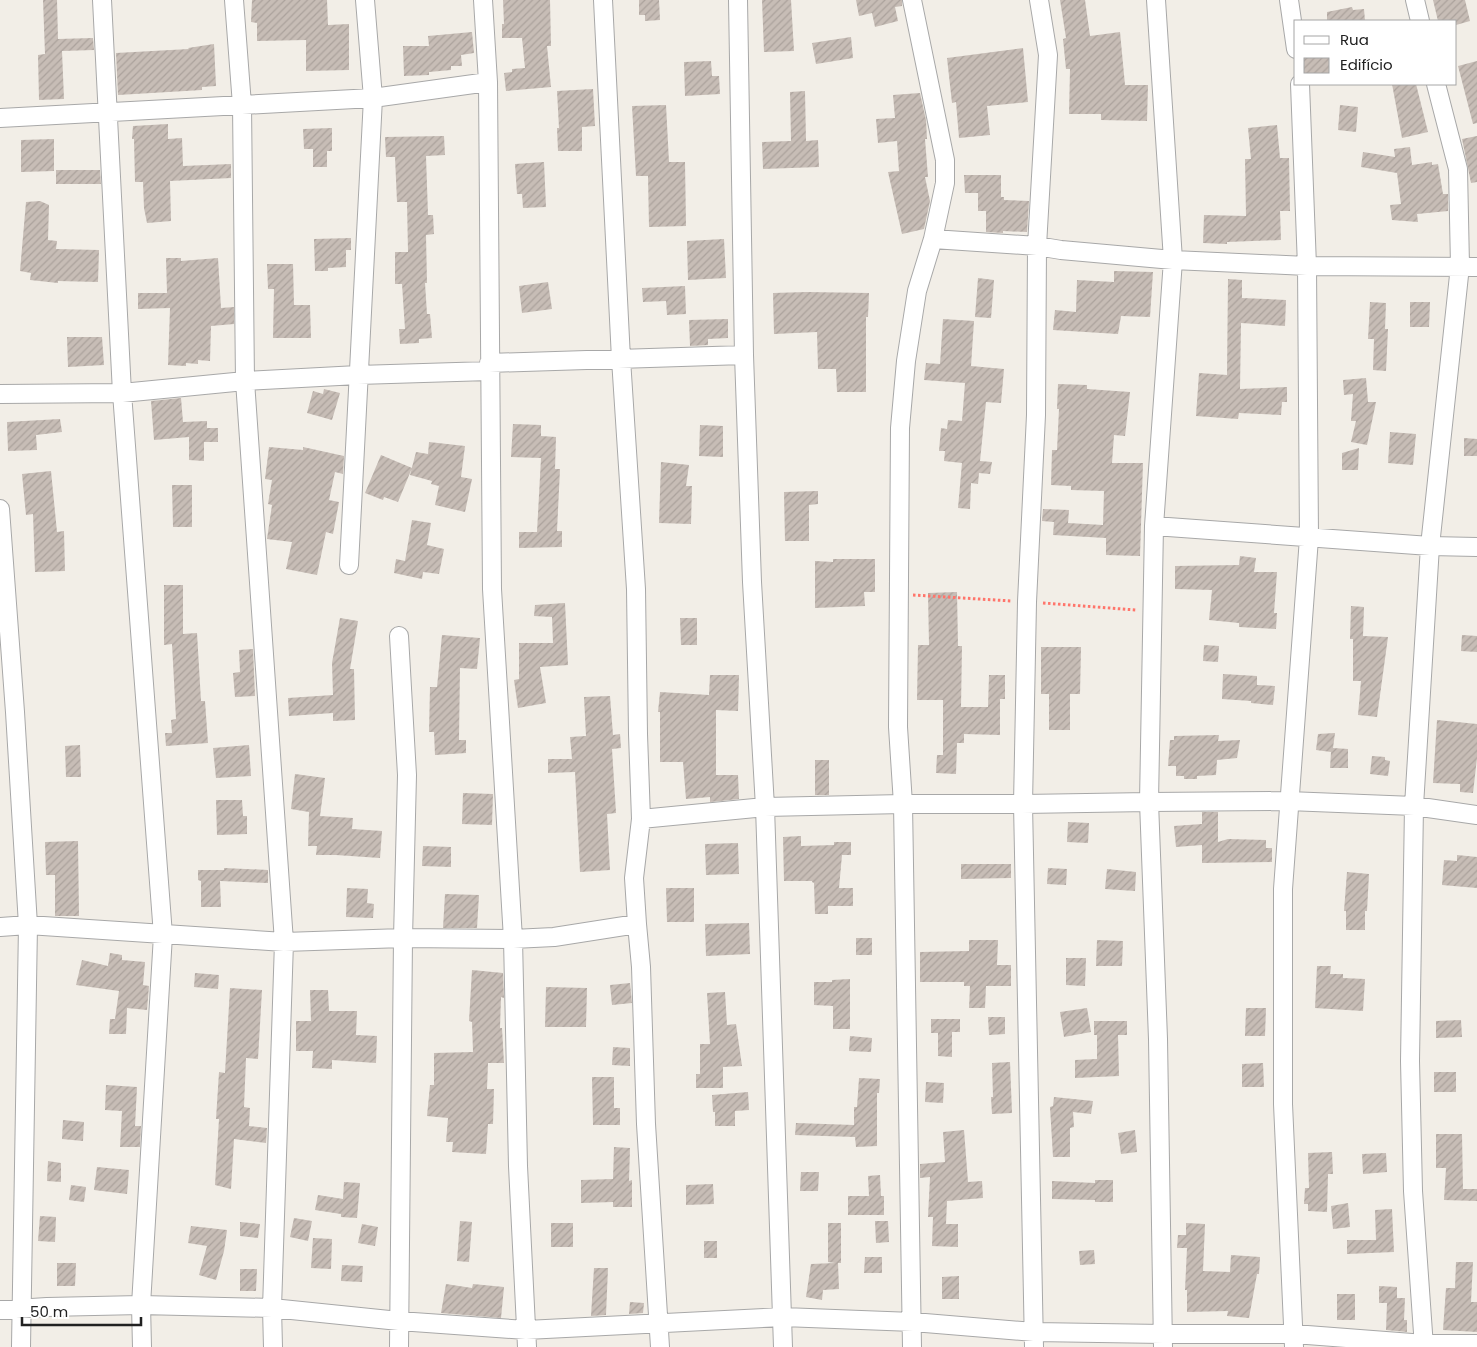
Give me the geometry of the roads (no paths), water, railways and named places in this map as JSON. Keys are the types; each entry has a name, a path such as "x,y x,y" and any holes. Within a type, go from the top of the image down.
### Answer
{"street":[{"path":"102,0 122,393 163,935 141,1305 142,1347"},
{"path":"234,0 242,105 245,381 284,942 272,1308 273,1347"},
{"path":"349,565 373,98 365,0"},
{"path":"483,0 488,82 492,589 513,939 518,1166 526,1338"},
{"path":"603,0 621,359 636,589 641,819 634,878 641,968 646,1124 660,1347"},
{"path":"738,0 744,355 752,582 765,807 783,1347"},
{"path":"912,0 946,160 945,183 917,291 906,361 900,428 898,727 903,804 912,1347"},
{"path":"1034,1339 1023,804 1027,602 1036,415 1037,246 1048,55 1039,0"},
{"path":"1156,0 1173,260 1154,526 1149,802 1158,1039 1163,1341"},
{"path":"1290,0 1294,32"},
{"path":"1415,0 1420,20"},
{"path":"0,118 373,98 488,82"},
{"path":"1294,1340 1283,1104 1282,889 1310,538 1307,266 1300,85"},
{"path":"1424,1345 1414,1191 1410,1061 1414,806 1430,546 1469,267 1458,169 1436,85"},
{"path":"932,239 1037,246 1061,250 1173,260 1307,266 1469,267"},
{"path":"0,394 122,393 245,381 358,374 621,359 744,355"},
{"path":"0,509 28,925 21,1347"},
{"path":"1154,526 1430,546 1477,547"},
{"path":"399,636 407,775 403,938 399,1347"},
{"path":"641,819 765,807 1288,801 1414,806 1477,815"},
{"path":"0,927 28,925 284,942 403,938 513,939 554,936 637,924"},
{"path":"0,1310 141,1305 272,1308 399,1321 526,1338 660,1324 783,1317 913,1322 1034,1339 1163,1341 1294,1340 1424,1345 1477,1344"}]}
